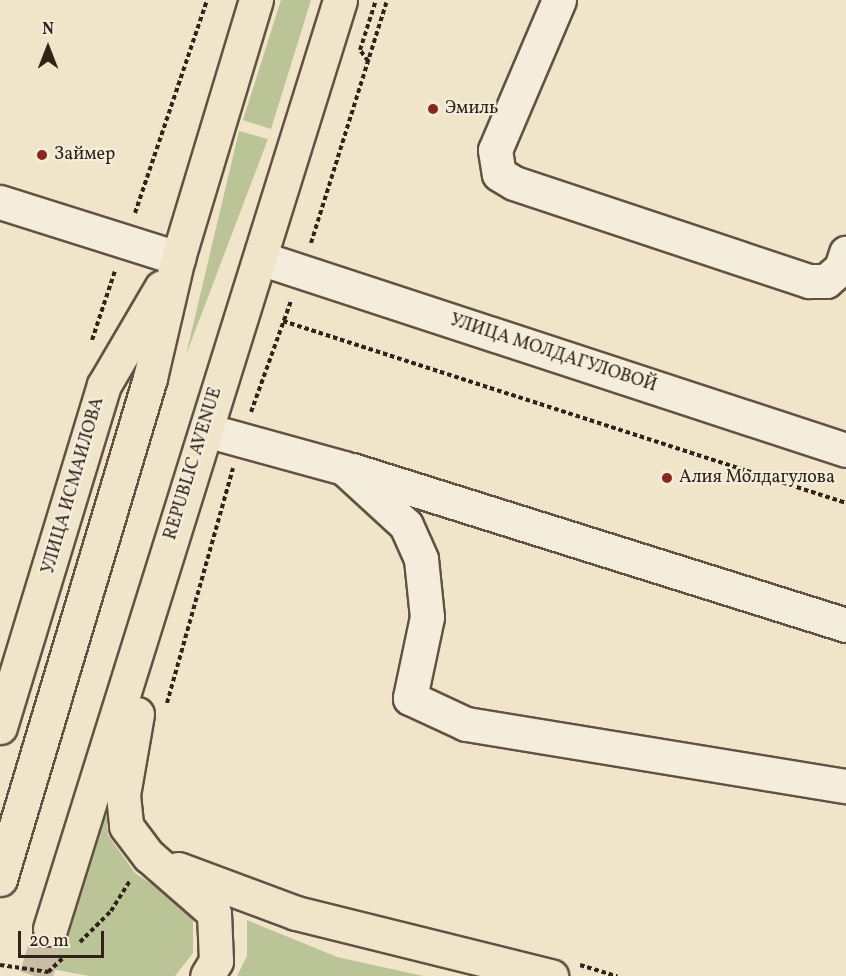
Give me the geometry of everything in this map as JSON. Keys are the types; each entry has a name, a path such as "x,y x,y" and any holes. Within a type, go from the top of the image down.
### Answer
{"main road":[{"path":"0,879 150,378 178,258 256,0"},
{"name":"REPUBLIC AVENUE","path":"50,929 246,293 260,258 340,0"},
{"name":"УЛИЦА ИСМАИЛОВА","path":"0,727 104,385 178,258"},
{"path":"207,976 216,960 214,913 149,856 126,826 123,795 128,749 139,702 233,437 246,293"},
{"path":"149,856 214,885 296,913 561,970"}],"street":[{"path":"559,0 495,150 499,174 514,183 809,282 826,281 842,268 846,253"},
{"path":"0,202 178,258"},
{"name":"УЛИЦА МОЛДАГУЛОВОЙ","path":"260,258 846,450"},
{"path":"233,437 345,468 846,625"},
{"path":"345,468 406,525 421,559 427,617 410,698 466,724 846,786"}],"path":[{"path":"167,125 207,0"},
{"path":"368,62 360,50 376,0"},
{"path":"164,714 233,437 283,321 301,271 387,0"},
{"path":"283,321 846,504"},
{"path":"0,965 48,972 111,911 149,856"},
{"path":"561,970 617,976"}],"green space":[{"path":"281,0 311,0 271,129 243,120"},
{"path":"239,131 268,139 186,355"},
{"path":"103,765 108,835 135,873 167,894 193,919 193,953 175,976 89,976 46,968"},
{"path":"247,920 337,957 423,976 237,976 247,956"}],"tunnel":[{"path":"36,976 50,929"}],"place":[{"name":"Эмиль","path":"433,109"},
{"name":"Займер","path":"42,155"},
{"name":"Алия Молдагулова","path":"667,478"}]}
